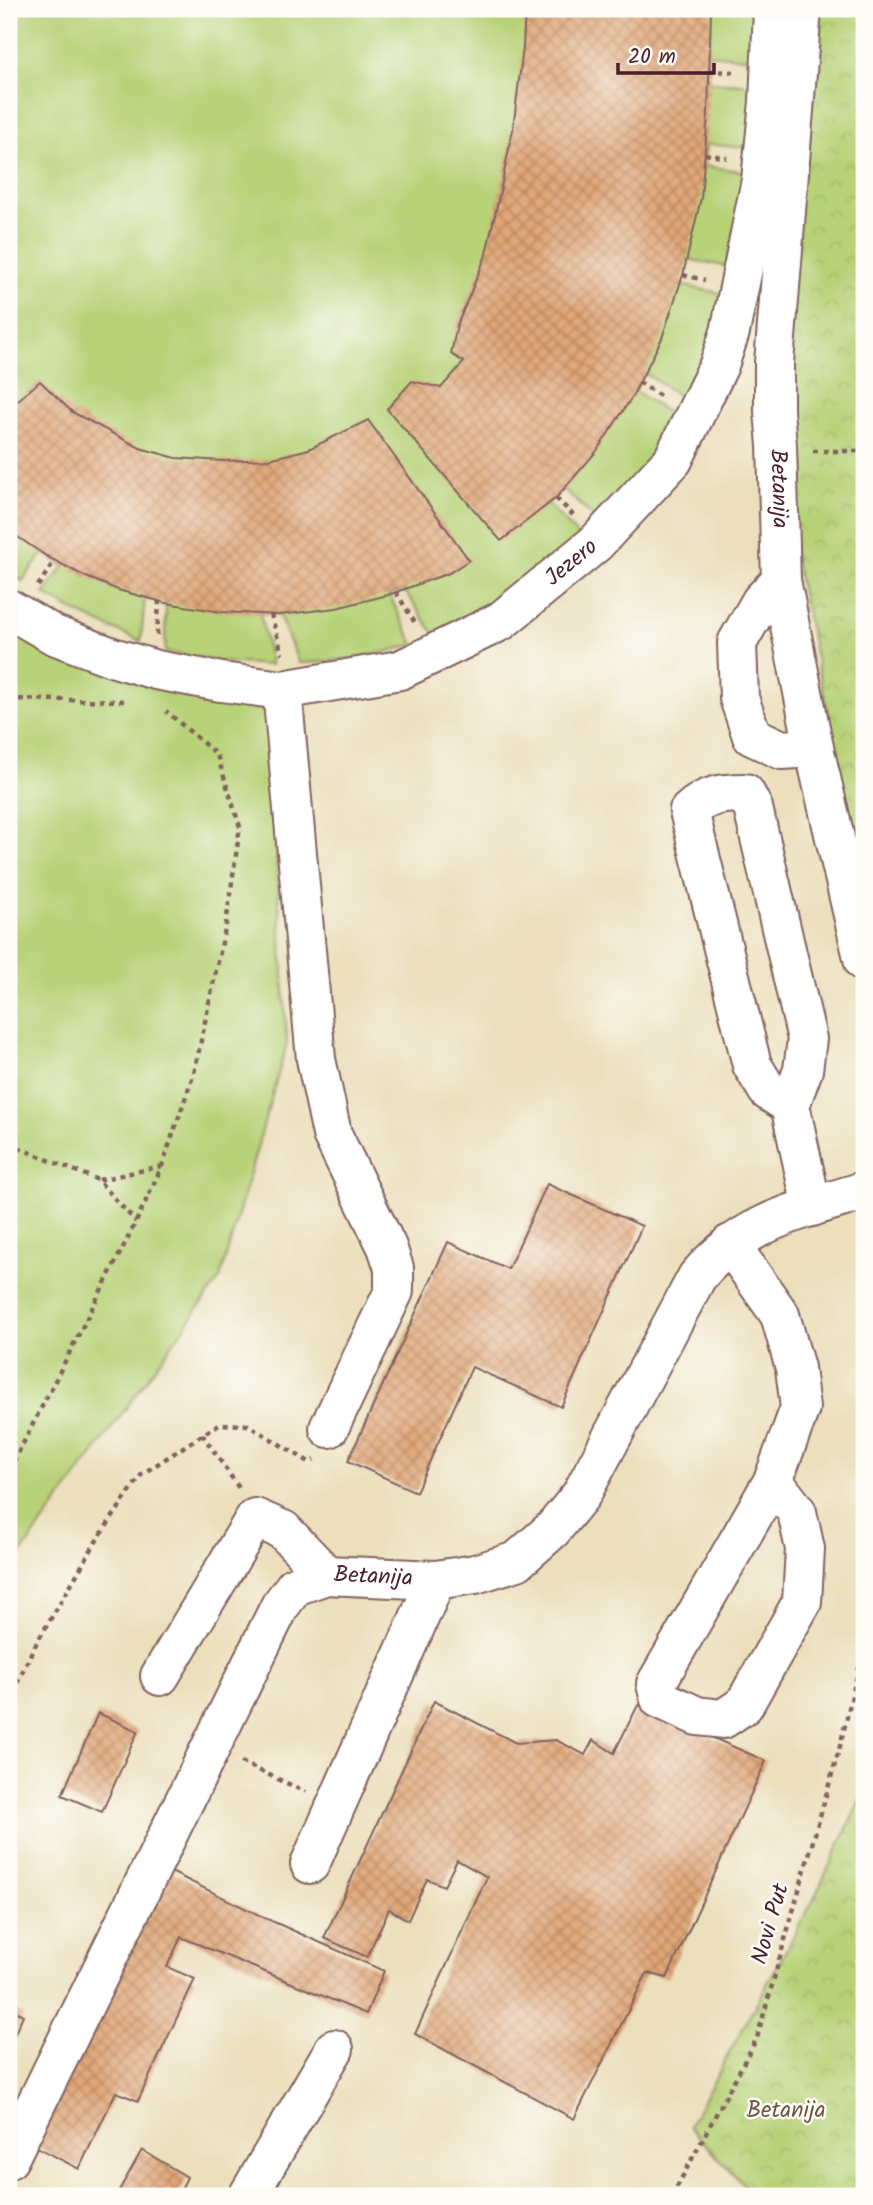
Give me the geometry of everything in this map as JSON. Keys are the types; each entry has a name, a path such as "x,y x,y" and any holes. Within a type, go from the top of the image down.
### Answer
{"street":[{"name":"Jezero","path":"9,609 54,635 112,657 156,670 282,690 400,670 501,621 596,543 673,460 719,365 740,288 761,180 769,102 773,9"},
{"name":"Betanija","path":"802,9 774,363 781,580 814,748 864,962"},
{"path":"723,793 752,736 739,698 737,642 761,601 781,580"},
{"path":"282,690 316,1059 336,1143 387,1247 394,1268 394,1291 329,1428"},
{"path":"752,736 782,750 814,748"},
{"path":"790,1105 768,1091 752,1065 689,811 702,800 723,793 745,793 753,808 807,1039 803,1070 790,1105 812,1207"},
{"name":"Betanija","path":"9,2158 280,1606 295,1586 326,1575 436,1580 475,1574 517,1561 553,1530 582,1495 697,1277 713,1258 749,1231 864,1191"},
{"path":"730,1244 780,1315 796,1368 800,1408 773,1481 656,1685 660,1699 697,1716 723,1719 744,1705 802,1602 805,1549 797,1512 773,1481"},
{"path":"160,1675 255,1518 283,1530 326,1575"},
{"path":"310,1864 436,1580"},
{"path":"248,2196 334,2049"}],"path":[{"path":"777,445 825,452 864,452"},
{"path":"9,699 134,703"},
{"path":"9,1471 162,1166 194,1073 226,924 240,827 217,755 169,712 157,709"},
{"path":"9,1144 98,1180 136,1222"},
{"path":"98,1180 162,1166"},
{"path":"9,1701 46,1627 97,1540 142,1474 219,1424 248,1425 309,1462 318,1459 329,1428"},
{"path":"202,1434 233,1476 255,1518"},
{"name":"Novi Put","path":"673,2196 757,2038 841,1746 864,1646"},
{"path":"210,1748 335,1806"}],"green space":[{"path":"9,9 761,9 757,59 710,54 709,82 761,85 757,149 706,144 704,166 748,172 730,267 687,259 680,285 724,294 689,402 644,373 635,391 680,421 601,524 563,489 548,504 584,542 546,574 438,639 404,590 389,595 414,644 386,652 343,660 299,663 279,615 260,613 271,665 222,662 165,652 166,603 145,598 141,641 44,594 64,566 43,554 22,581 9,571"},
{"path":"793,9 864,9 864,882 771,448"},
{"path":"9,622 66,656 268,709 287,1043 220,1278 9,1570"},
{"name":"Betanija","path":"864,1792 864,2196 754,2196 689,2126 814,1899"}],"building":[{"path":"525,9 711,9 708,114 701,198 683,275 662,338 632,397 596,452 556,498 501,541 387,409 412,381 441,388 464,362 451,354 457,325 485,258 499,197 513,129"},
{"path":"9,338 16,353 9,356"},
{"path":"40,381 72,412 140,448 176,458 224,461 269,459 309,449 368,420 469,560 449,573 388,595 336,608 279,615 222,612 166,603 118,590 84,576 46,556 9,531 9,408"},
{"path":"547,1184 642,1226 561,1407 472,1367 416,1492 348,1461 448,1242 508,1269"},
{"path":"434,1701 516,1743 556,1740 585,1755 593,1740 614,1753 638,1705 766,1761 667,1978 647,1973 574,2119 415,2034 487,1877 457,1860 444,1886 427,1879 408,1920 389,1909 367,1957 324,1938"},
{"path":"98,1713 138,1731 102,1812 62,1795"},
{"path":"167,1870 265,1918 384,1971 366,2014 181,1937 167,1967 195,1979 138,2101 116,2092 79,2169 25,2141"},
{"path":"9,2008 23,2015 9,2047"},
{"path":"142,2150 187,2177 178,2196 116,2196"}]}
